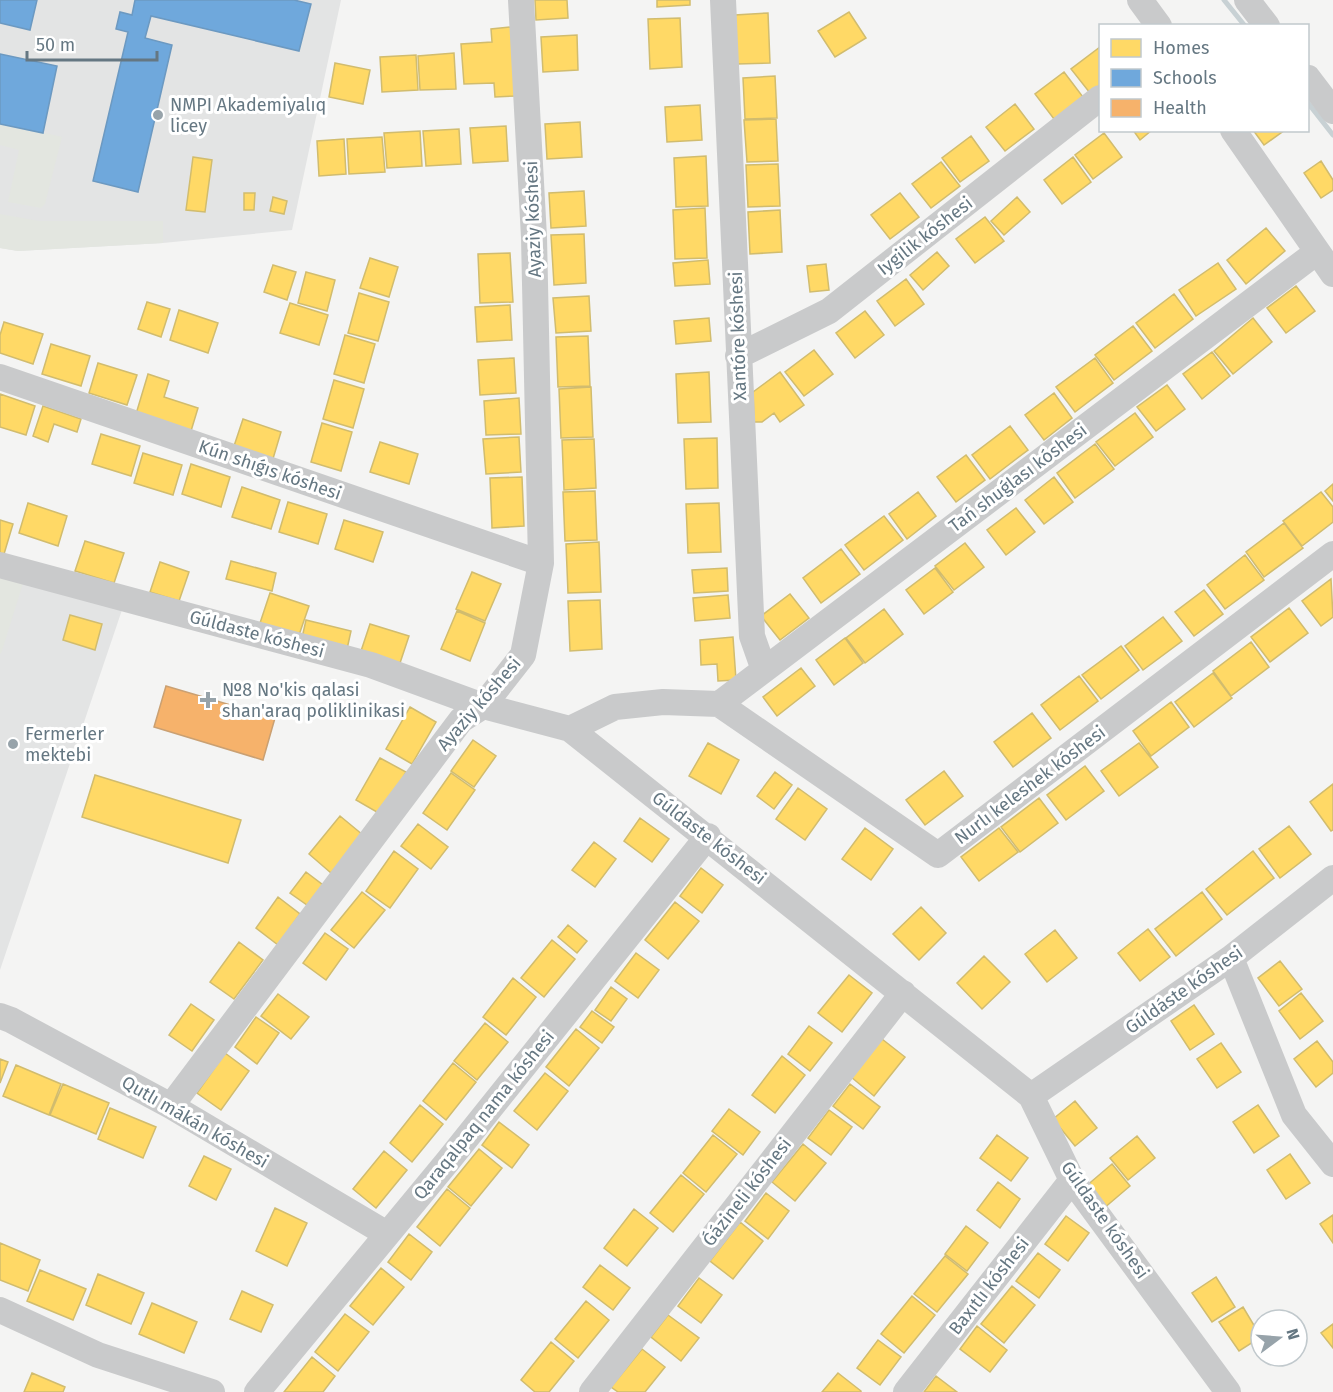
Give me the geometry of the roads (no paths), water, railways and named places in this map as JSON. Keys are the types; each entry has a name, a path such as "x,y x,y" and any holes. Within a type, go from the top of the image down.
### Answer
{"street":[{"name":"Ayaziy kóshesi","path":"171,1106 461,720 483,706 523,655 541,563 534,237 521,0"},
{"name":"Xantóre kóshesi","path":"723,0 752,636 764,670"},
{"path":"1140,0 1158,24"},
{"path":"1247,0 1265,24"},
{"path":"1309,79 1333,111"},
{"name":"Iygilik kóshesi","path":"738,356 830,311 1099,100"},
{"path":"1234,132 1333,274"},
{"name":"Tań shuǵlası kóshesi","path":"719,704 1317,252"},
{"name":"Kún shıǵıs kóshesi","path":"0,377 541,563"},
{"name":"Nurlı keleshek kóshesi","path":"719,704 938,855 1333,554"},
{"name":"Gúldaste kóshesi","path":"0,565 371,665 483,706 570,729 708,836 1031,1096 1072,1180 1228,1392"},
{"path":"570,729 615,707 663,702 719,704"},
{"name":"Qaraqalpaq nama kóshesi","path":"257,1392 708,836"},
{"name":"Gúldáste kóshesi","path":"1031,1096 1231,958 1333,878"},
{"path":"1231,958 1294,1114 1333,1164"},
{"name":"Ǵázineli kóshesi","path":"592,1392 903,993"},
{"name":"Qutlı mákán kóshesi","path":"0,1016 171,1106 387,1234"},
{"name":"Baxıtlı kóshesi","path":"906,1392 1072,1180"},
{"path":"0,1310 98,1355 212,1392"}],"waterway":[{"path":"1224,0 1243,24"},
{"path":"1309,104 1333,135"}],"place":[{"name":"NMPI Akademiyalıq licey","path":"158,115"},
{"name":"№8 No'kis qalasi shan'araq poliklinikasi","path":"208,700"},
{"name":"Fermerler mektebi","path":"13,744"}]}
